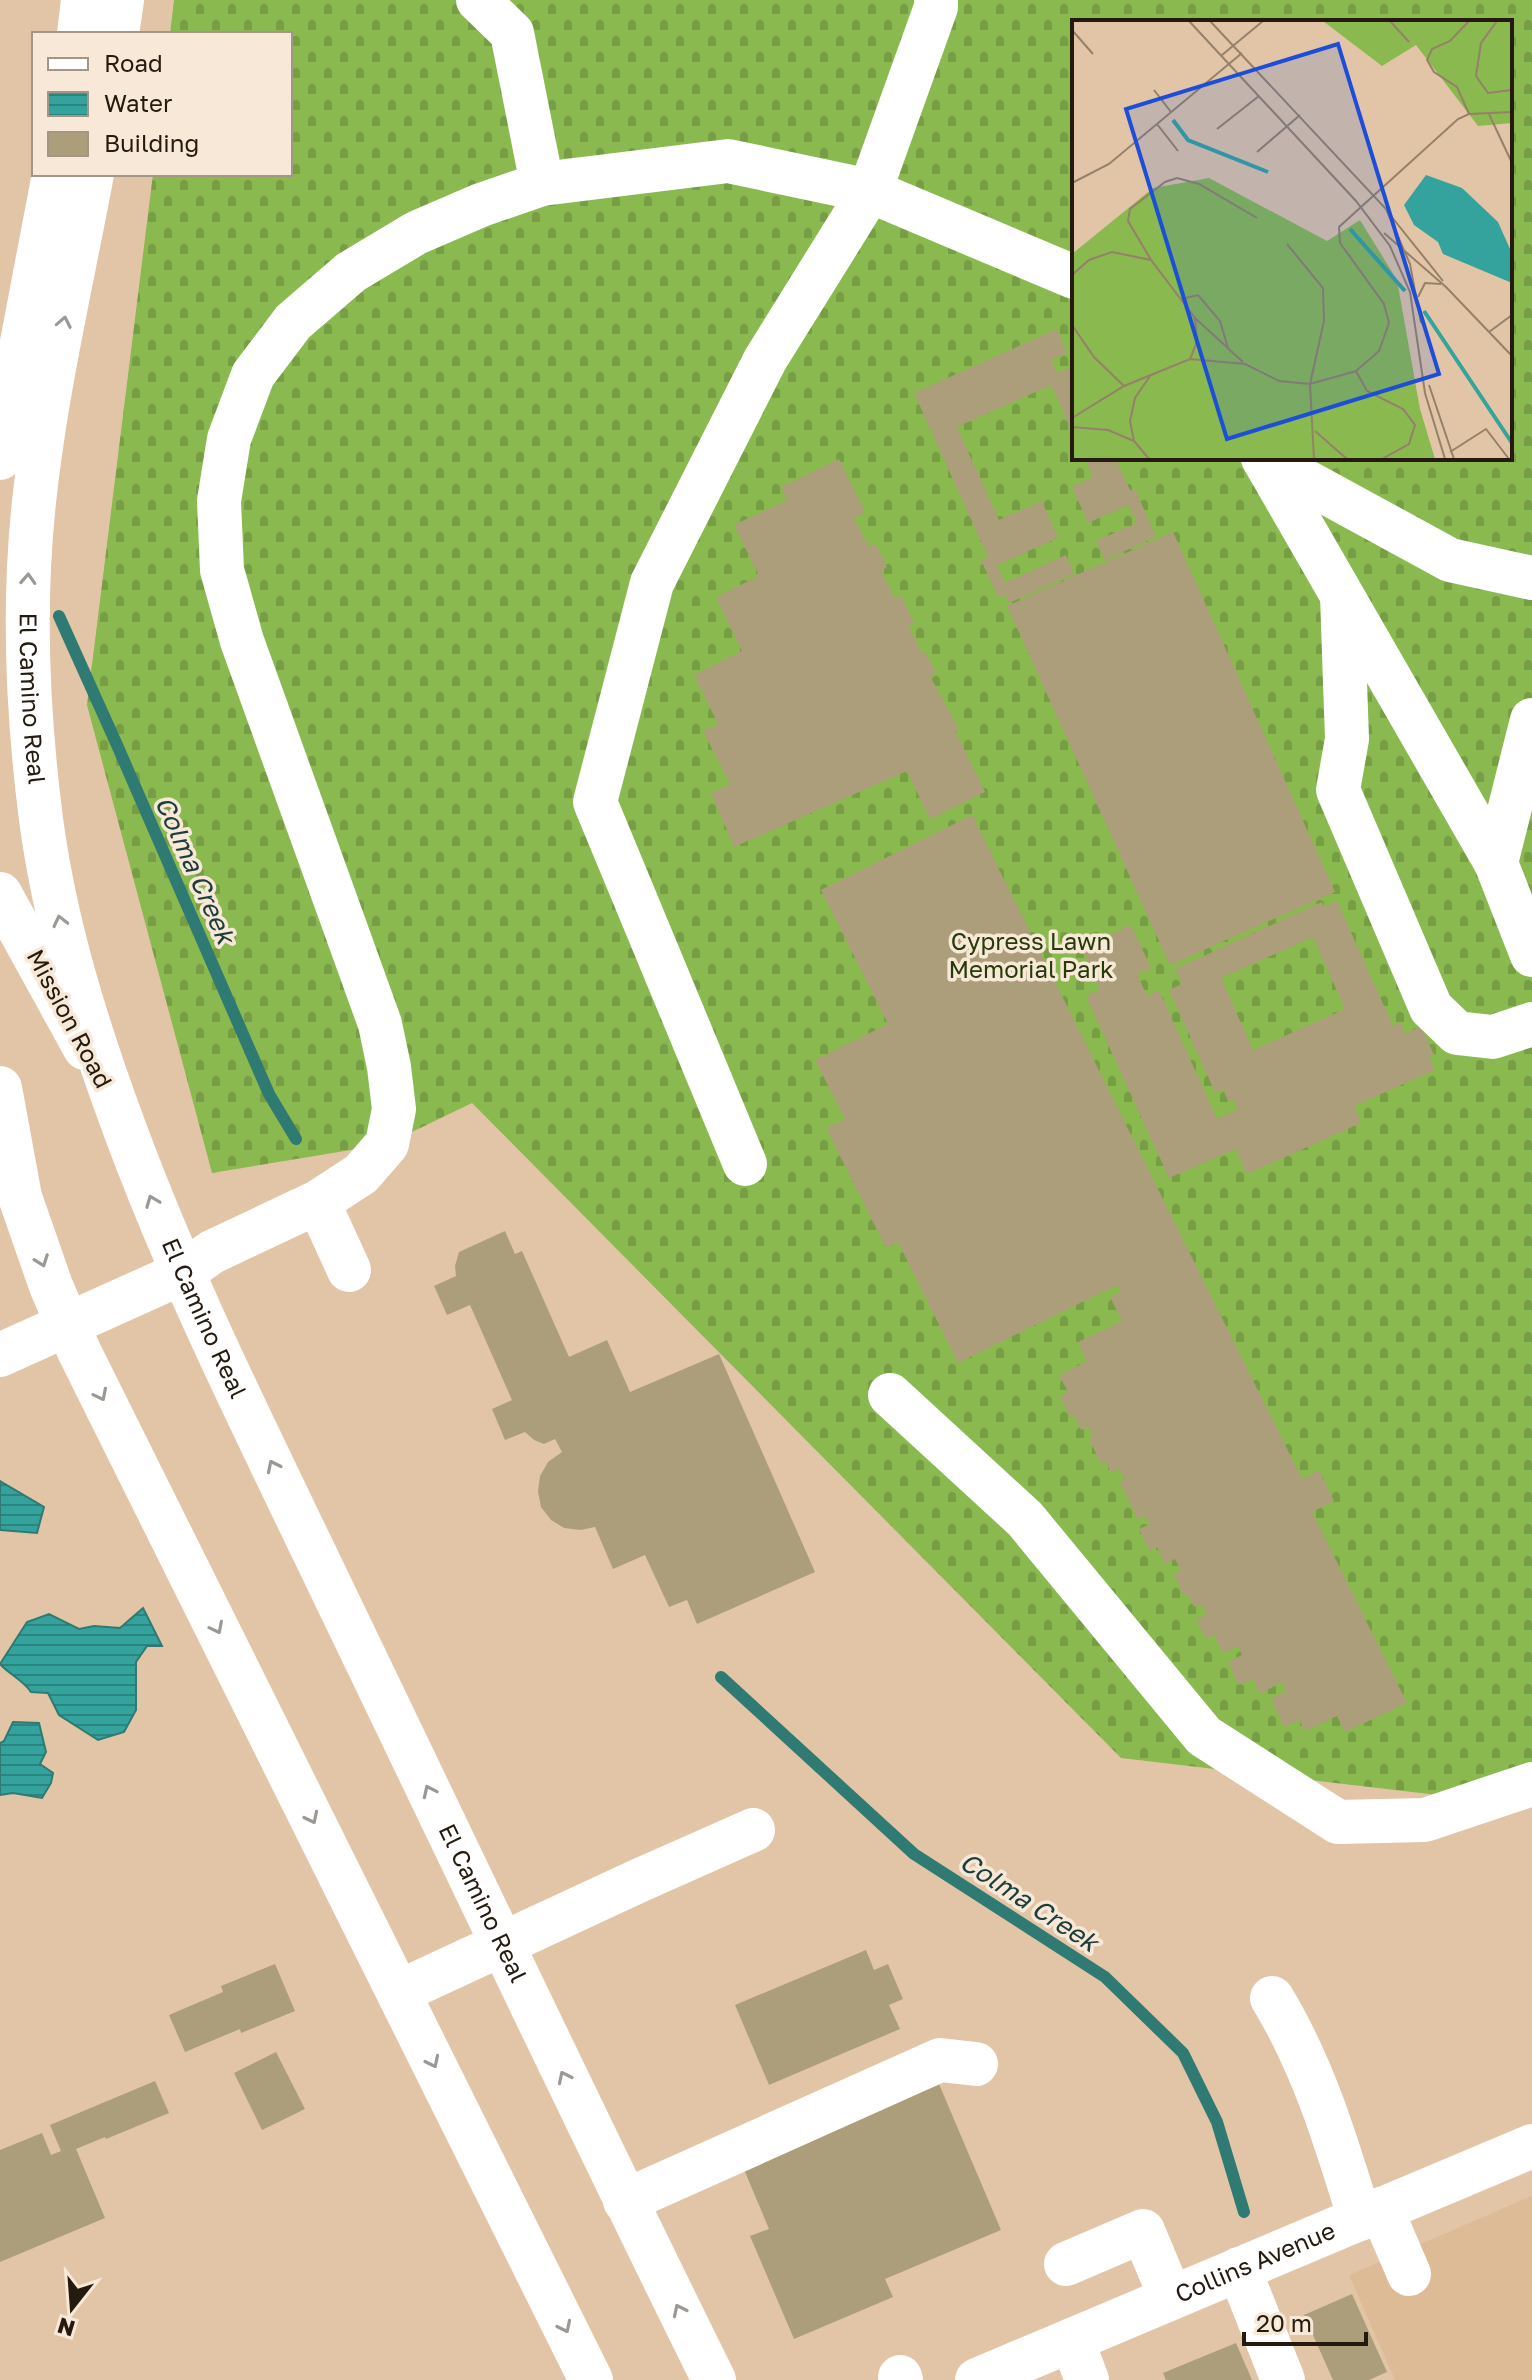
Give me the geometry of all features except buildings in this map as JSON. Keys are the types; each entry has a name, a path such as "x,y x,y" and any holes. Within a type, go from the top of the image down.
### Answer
{"main road":[{"path":"79,32 83,0"},
{"path":"117,32 122,0"},
{"path":"478,0 512,33 542,184"},
{"path":"745,1164 595,802 652,583 765,360 870,191 936,0"},
{"path":"0,1355 182,1273 212,1252 318,1202 361,1174 387,1144 394,1109 380,1024 242,641 222,570 219,501 229,439 253,375 293,322 351,272 416,233 481,205 542,184 728,161 870,191 1072,276"},
{"path":"0,458 54,176"},
{"name":"El Camino Real","path":"92,176 40,458 30,551 27,641 36,771 49,872 75,980 115,1103 182,1273 501,1945 714,2380"},
{"path":"1264,460 1496,863 1532,955"},
{"path":"1267,460 1450,560 1532,578"},
{"path":"1342,596 1347,739 1338,790 1431,1008 1457,1033 1493,1037 1532,1024"},
{"path":"1496,863 1532,720"},
{"name":"Mission Road","path":"0,894 115,1103"},
{"path":"0,1088 20,1197"},
{"path":"0,1148 67,1325 591,2380"},
{"path":"318,1202 349,1270"},
{"path":"890,1395 1025,1519 1204,1736 1338,1822 1425,1820 1532,1784"},
{"path":"399,1992 753,1830"},
{"path":"1272,1998 1314,2080 1370,2214 1409,2274"},
{"path":"625,2201 940,2060 976,2064"},
{"name":"Collins Avenue","path":"977,2380 1532,2146"},
{"path":"1066,2264 1143,2231 1171,2298"},
{"path":"1239,2269 1283,2380"},
{"path":"1072,2340 1087,2380"}],"shaded area":[{"path":"1532,2196 1532,2380 1395,2380 1349,2275"}],"green space":[{"name":"Cypress Lawn Memorial Park","path":"174,0 1532,0 1532,1799 1515,1804 1121,1758 472,1103 387,1144 212,1173 87,705 153,176 292,176 292,32 170,32"}],"water":[{"path":"0,1481 44,1507 37,1533 0,1530"},
{"path":"143,1608 162,1646 147,1646 136,1662 136,1710 124,1732 98,1740 59,1715 48,1693 31,1692 0,1664 27,1622 49,1614 79,1629 94,1626 120,1628"},
{"path":"13,1722 39,1723 46,1752 40,1764 53,1773 42,1798 13,1793 0,1795 0,1743"}],"waterway":[{"name":"Colma Creek","path":"59,616 269,1094 296,1139"},
{"name":"Colma Creek","path":"721,1677 914,1854 1105,1977 1183,2053 1217,2122 1244,2212"}]}
